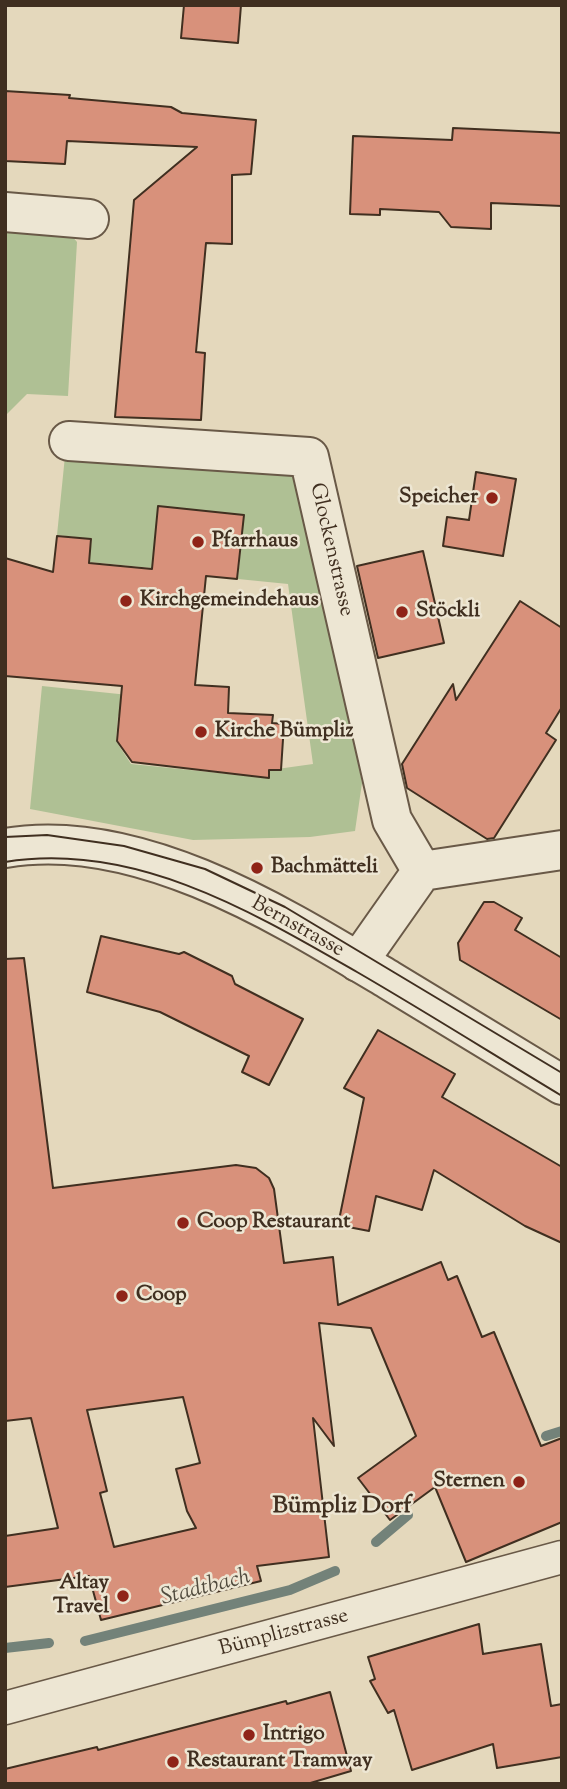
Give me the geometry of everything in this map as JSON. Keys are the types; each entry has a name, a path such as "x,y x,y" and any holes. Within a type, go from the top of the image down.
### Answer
{"street":[{"path":"5,212 89,219"},
{"name":"Glockenstrasse","path":"69,441 309,457 392,820 422,871"},
{"name":"Bernstrasse","path":"5,848 50,845 121,853 174,869 280,914 562,1085"},
{"path":"358,962 422,871 562,850"},
{"name":"Bümplizstrasse","path":"5,1708 562,1557"}],"green space":[{"path":"5,225 67,230 77,242 68,396 27,394 5,416"},
{"path":"65,456 302,470 362,783 355,831 310,837 193,840 30,809 42,686 138,696 137,703 118,716 116,741 131,764 268,778 270,770 313,764 288,584 238,579 244,515 158,506 152,568 89,562 92,539 57,535"}],"building":[{"path":"184,5 241,5 238,43 181,38"},
{"path":"5,91 70,95 69,98 171,107 182,113 256,120 251,174 232,175 232,244 206,243 196,352 205,353 201,420 115,417 134,200 197,147 67,141 65,164 5,161"},
{"path":"453,128 562,133 562,206 491,203 491,229 451,227 439,212 380,209 380,215 350,214 353,136 452,140"},
{"name":"Speicher","path":"476,472 516,479 503,556 443,546 447,517 469,520"},
{"path":"158,506 244,515 237,579 206,576 195,685 229,687 228,713 273,715 272,723 284,724 281,770 269,770 269,778 132,762 117,741 122,686 5,676 5,558 53,572 57,536 91,539 89,563 152,569"},
{"name":"Stöckli","path":"423,551 444,643 378,658 357,566"},
{"path":"520,601 562,628 562,707 546,733 556,740 494,838 487,839 407,788 402,764 453,684 456,700"},
{"path":"484,902 494,902 522,918 515,930 562,958 562,1020 460,960 458,943"},
{"path":"101,936 179,954 184,952 232,976 235,984 303,1019 269,1085 242,1072 249,1056 160,1012 87,992"},
{"path":"24,958 53,1188 236,1165 256,1168 269,1178 274,1189 284,1263 333,1257 338,1305 441,1262 448,1280 457,1276 482,1337 494,1332 541,1446 562,1438 562,1522 466,1562 435,1487 390,1520 358,1478 416,1436 371,1328 319,1323 334,1446 313,1418 329,1557 257,1566 261,1581 101,1620 89,1576 5,1587 5,1536 58,1528 31,1418 5,1421 5,959","holes":["183,1397 200,1463 176,1469 187,1511 196,1528 114,1547 100,1493 107,1491 87,1410"]},
{"path":"378,1030 455,1074 442,1097 562,1167 562,1243 525,1226 434,1170 422,1210 376,1196 369,1231 338,1225 364,1098 344,1088"},
{"path":"479,1624 483,1654 541,1644 551,1706 562,1704 562,1757 497,1768 493,1744 412,1770 394,1710 388,1713 370,1681 375,1679 368,1657"},
{"path":"330,1692 351,1771 307,1784 5,1784 5,1769 97,1747 98,1750"}],"waterway":[{"name":"Stadtbach","path":"546,1436 562,1431"},
{"name":"Stadtbach","path":"376,1542 408,1515"},
{"name":"Stadtbach","path":"85,1641 290,1590 335,1571"},
{"name":"Stadtbach","path":"5,1648 49,1643"}],"tram line":[{"path":"5,837 47,835 124,846 205,869 285,907 562,1073"},
{"path":"5,862 53,858 99,862 145,871 189,886 233,905 317,949 562,1096"}],"place":[{"name":"Speicher","path":"492,498"},
{"name":"Pfarrhaus","path":"198,542"},
{"name":"Kirchgemeindehaus","path":"126,601"},
{"name":"Stöckli","path":"402,612"},
{"name":"Kirche Bümpliz","path":"201,732"},
{"name":"Bachmätteli","path":"257,868"},
{"name":"Coop Restaurant","path":"183,1223"},
{"name":"Coop","path":"122,1296"},
{"name":"Sternen","path":"519,1482"},
{"name":"Altay Travel","path":"123,1596"},
{"name":"Intrigo","path":"249,1735"},
{"name":"Restaurant Tramway","path":"173,1762"}],"district":[{"name":"Bümpliz Dorf","path":"342,1508"}]}
